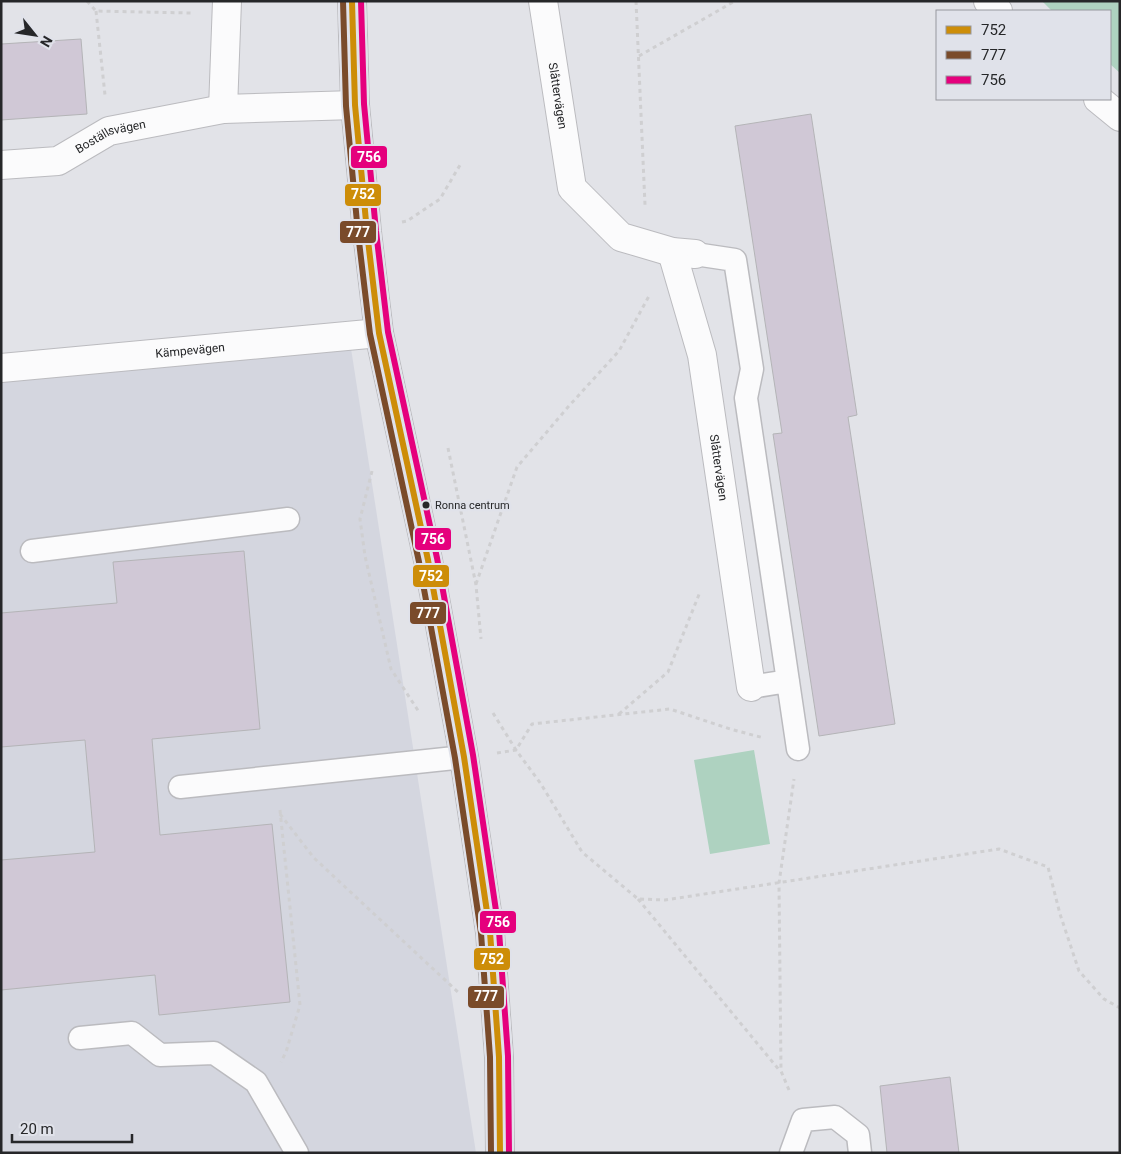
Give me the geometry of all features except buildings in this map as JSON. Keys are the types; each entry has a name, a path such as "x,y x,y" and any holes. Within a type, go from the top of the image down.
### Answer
{"street":[{"path":"352,1 355,105 379,333 428,560 464,757 490,932 499,1057 500,1153"},
{"name":"Slåttervägen","path":"543,1 572,188 621,237 684,253 702,355 751,687"},
{"path":"988,1 997,10"},
{"path":"223,109 227,7"},
{"path":"1099,100 1120,117"},
{"name":"Boställsvägen","path":"1,165 58,161 109,131 223,109 355,105"},
{"name":"Kämpevägen","path":"1,368 379,333"}],"lane":[{"path":"684,253 735,260 752,370 746,398 798,749"},
{"path":"32,551 288,519"},
{"path":"751,687 788,681"},
{"path":"180,786 464,757"},
{"path":"80,1038 132,1033 160,1055 214,1053 256,1082 297,1153"},
{"path":"791,1153 803,1120 835,1117 858,1135 860,1153"}],"path":[{"path":"86,1 96,11 109,131"},
{"path":"476,585 517,467 619,351 684,253 645,205 636,1"},
{"path":"639,56 735,1"},
{"path":"96,11 227,7"},
{"path":"367,232 407,221 440,199 460,165"},
{"path":"448,448 476,585 481,644"},
{"path":"619,714 668,672 701,591"},
{"path":"516,750 532,724 670,709 798,749 779,883 781,1071"},
{"path":"492,711 516,750 541,784 582,852 638,899 781,1071 803,1120"},
{"path":"464,757 516,750"},
{"path":"264,1096 286,1052 300,1005 280,813 286,776"},
{"path":"280,813 314,858 464,998 495,995"},
{"path":"638,899 665,900 999,849 1048,867 1060,914 1079,970 1104,999 1120,1008"}],"shaded area":[{"path":"350,342 476,1153 1,1153 1,378"}],"green space":[{"path":"1042,1 1120,1 1120,73 1111,65 1111,10 1051,10"},
{"path":"754,750 770,844 710,854 694,760"}],"transit line":[{"name":"777","path":"343,1 346,106 370,334 419,562 455,758 481,933 490,1057 491,1153"},
{"name":"752","path":"352,1 355,105 379,333 428,560 464,757 490,932 499,1057 500,1153"},
{"name":"756","path":"361,1 364,104 388,332 437,558 473,755 499,931 508,1056 509,1153"}],"place":[{"name":"Ronna centrum","path":"426,505"}]}
